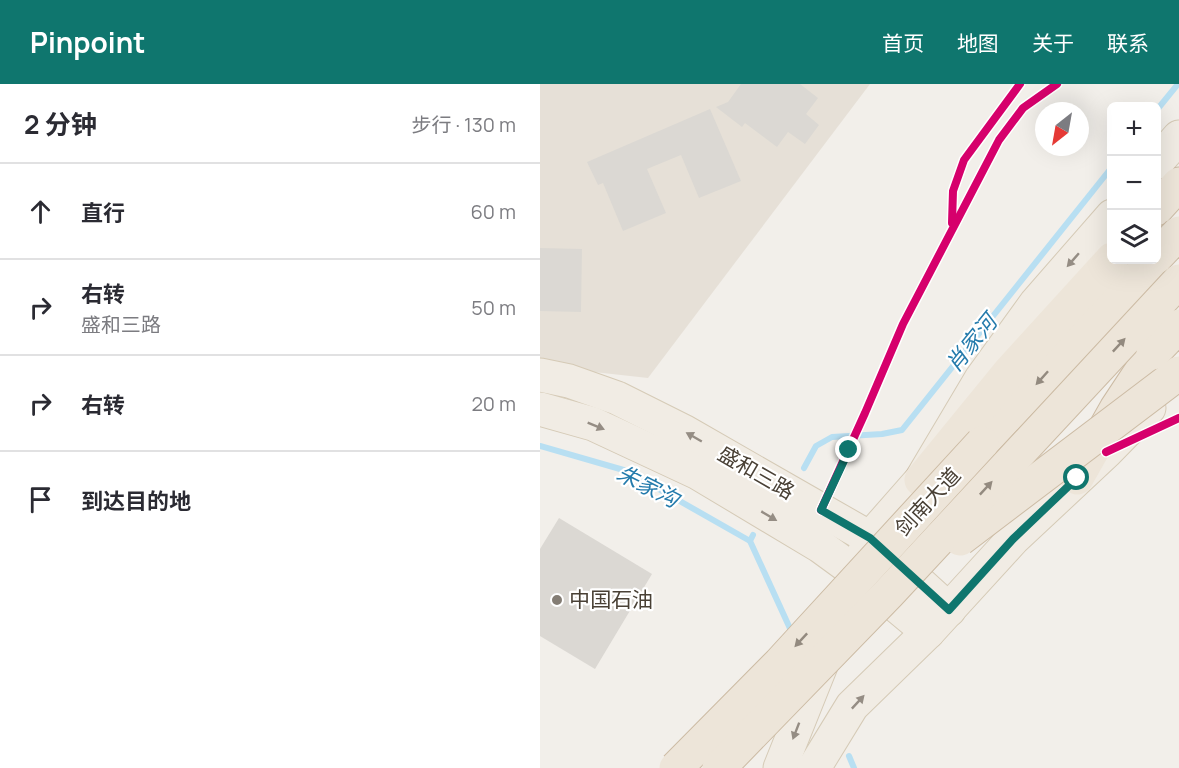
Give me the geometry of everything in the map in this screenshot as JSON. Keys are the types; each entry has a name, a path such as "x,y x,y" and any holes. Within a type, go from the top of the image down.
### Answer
{"highway":[{"path":"1161,204 1179,184"},
{"name":"剑南大道","path":"1161,252 1179,233"},
{"path":"921,480 1010,372 1107,264"},
{"name":"剑南大道","path":"676,768 780,663 1068,349 1149,264"},
{"name":"剑南大道","path":"719,768 889,592 1179,281"},
{"path":"1077,478 1116,409 1153,353 1179,326"},
{"path":"889,592 1179,376"}],"main road":[{"path":"1161,157 1179,137"},
{"path":"780,768 870,538 921,480 981,379 1036,303 1107,222"},
{"name":"盛和三路","path":"540,375 570,381 617,398 685,432 870,538 939,621"},
{"path":"814,768 852,706 939,621 1013,539 1106,452 1179,376"},
{"path":"540,409 593,424 698,473 820,546 857,573 939,621"}],"shaded area":[{"path":"540,84 870,84 648,378 540,366"}],"building":[{"path":"741,84 800,84 818,98 806,114 819,125 805,144 788,132 777,147 745,123 742,127 716,107 728,102"},
{"path":"710,109 741,181 699,198 681,155 647,169 666,213 623,231 603,183 598,185 587,162"},
{"path":"540,248 582,249 581,312 540,311"},
{"path":"559,518 652,574 595,669 540,636 540,549"}],"waterway":[{"name":"肖家河","path":"1161,105 1178,84"},
{"name":"肖家河","path":"804,468 816,446 832,437 882,434 902,430 1107,173"},
{"name":"朱家沟","path":"540,446 627,471 750,541"},
{"name":"肖家河","path":"753,535 750,541 793,635"},
{"name":"肖家河","path":"849,756 854,768"}],"cycle path":[{"path":"952,223 953,191 964,160 1020,84"},
{"path":"821,510 903,324 999,140 1023,108 1057,84"},
{"path":"1106,452 1179,418"}],"place":[{"name":"中国石油","path":"557,600"}],"route":[{"path":"849,450 821,510 870,538 949,610 1013,539 1077,478"}]}
